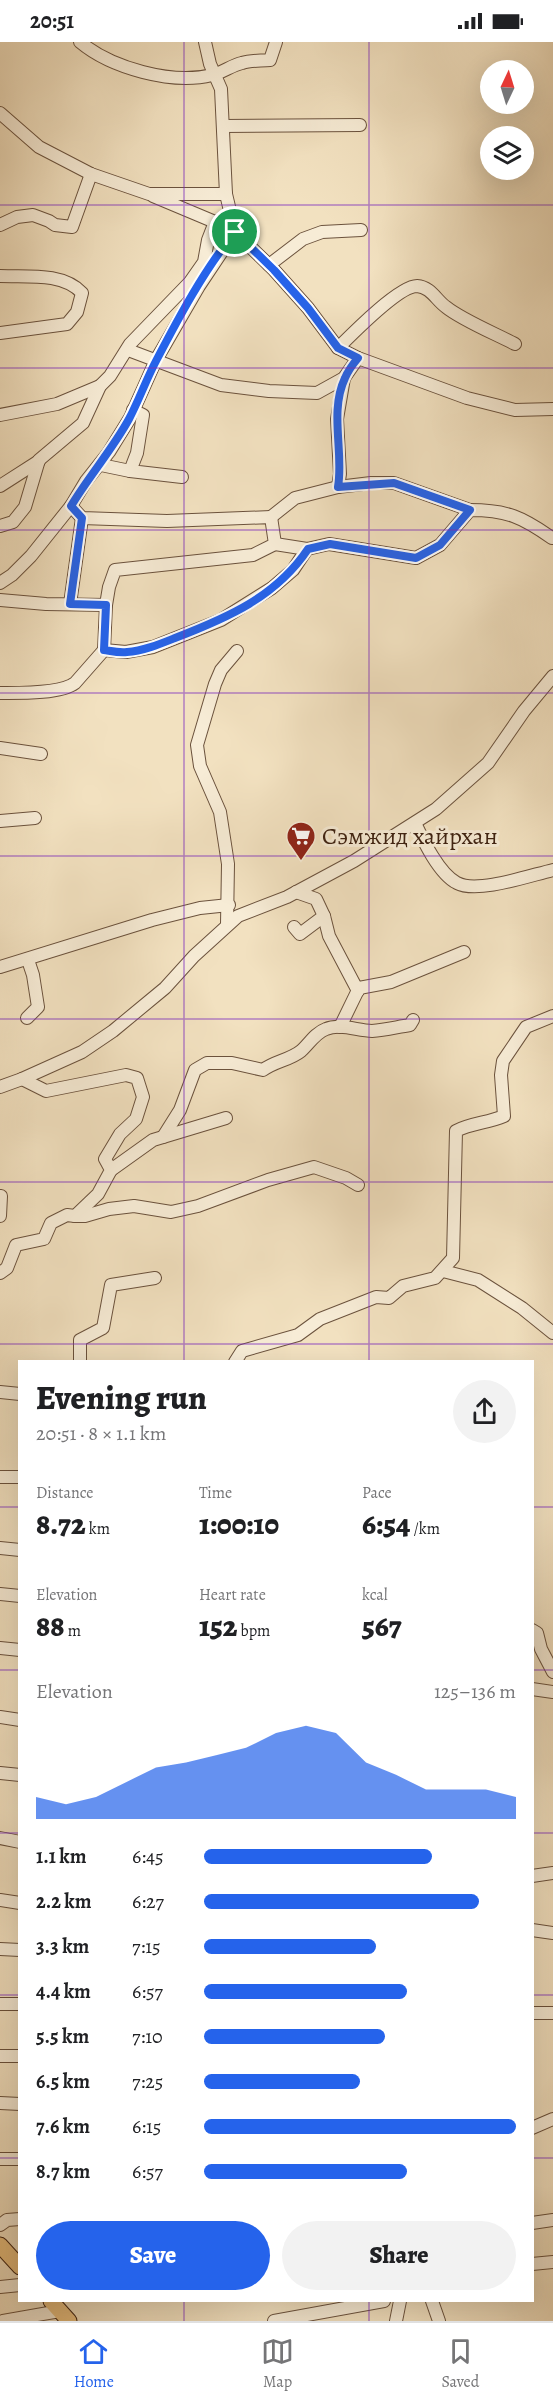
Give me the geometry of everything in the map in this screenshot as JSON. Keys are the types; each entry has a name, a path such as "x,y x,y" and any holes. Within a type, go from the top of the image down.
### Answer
{"main road":[{"path":"0,2245 18,2265"}],"street":[{"path":"80,42 89,50 110,61 156,75 189,78 214,75 244,62 270,60 276,42"},
{"path":"205,42 214,75 221,89 226,194 235,232 308,308 338,348 358,358 476,400 515,410 553,409"},
{"path":"0,113 39,147 91,174 149,194 175,207 215,222 208,240 204,262 176,297 130,344 128,350 100,386 83,423 39,460 0,486"},
{"path":"223,126 360,125"},
{"path":"0,225 17,217 33,216 50,221 55,225 72,227 91,174"},
{"path":"149,194 226,194"},
{"path":"269,265 303,239 322,232 361,230"},
{"path":"0,583 12,575 31,556 71,506 86,481 101,465 133,410 156,360 199,286 235,232"},
{"path":"0,276 49,278 75,285 82,293 78,312 67,324 0,333"},
{"path":"338,348 390,300 417,286 434,293 446,307 515,344"},
{"path":"128,350 221,385 269,391 317,393 344,378"},
{"path":"338,487 340,474 337,419 344,378 358,358"},
{"path":"0,415 57,404 100,386"},
{"path":"130,471 137,453 143,415 133,410"},
{"path":"0,526 13,522 25,507 39,460"},
{"path":"101,465 182,477"},
{"path":"71,506 82,518 167,521 271,517 295,498 338,487 394,483 470,510 497,510 553,535"},
{"path":"0,693 37,692 70,687 104,650 106,605 115,570 254,555 275,544 308,549 330,544 416,558 440,545 470,510"},
{"path":"271,517 275,544"},
{"path":"70,604 82,518"},
{"path":"104,650 126,652 153,646 220,620 272,588 293,570 308,549"},
{"path":"0,600 106,605"},
{"path":"227,924 228,864 220,812 200,766 197,746 215,684 221,670 237,651"},
{"path":"0,1086 22,1079 82,1052 113,1031 165,988 227,924 238,916 296,892 354,861 436,809 488,763 524,711 553,676"},
{"path":"0,748 41,754"},
{"path":"0,821 35,818"},
{"path":"415,823 444,872 458,884 478,886 553,870"},
{"path":"296,892 316,899 324,916 329,936 358,991"},
{"path":"0,967 152,920 200,908 229,905"},
{"path":"294,927 300,934 324,916"},
{"path":"340,1027 359,988 391,982 464,952"},
{"path":"27,960 33,975 38,1007 27,1018"},
{"path":"239,1360 242,1352 268,1342 298,1335 320,1319 376,1297 389,1298 403,1286 435,1278 443,1271 453,1258 456,1131 469,1125 486,1124 504,1116 501,1075 503,1061 526,1027 553,1016"},
{"path":"163,1137 180,1110 195,1070 207,1063 232,1063 263,1070 272,1063 299,1052 326,1029 340,1027 352,1030 378,1030 410,1025 413,1020"},
{"path":"22,1079 46,1090 126,1075 137,1078 143,1098 136,1119 120,1134 105,1159 111,1170"},
{"path":"75,1216 98,1194 111,1170 153,1140 226,1118"},
{"path":"0,1273 7,1268 16,1245 44,1239 51,1223 67,1215 85,1216 109,1209 134,1206 171,1212 198,1206 268,1180 314,1167 346,1178 358,1185"},
{"path":"0,1216 1,1196"},
{"path":"443,1271 478,1280 522,1308 553,1333"},
{"path":"80,1360 80,1340 103,1328 111,1285 155,1278"},
{"path":"0,1392 18,1394"},
{"path":"0,1477 18,1477"},
{"path":"0,1548 18,1550"},
{"path":"0,1594 18,1596"},
{"path":"534,1631 537,1633 541,1649 553,1672"},
{"path":"0,1648 18,1650"},
{"path":"534,1689 553,1692"},
{"path":"0,1717 18,1720"},
{"path":"0,1773 18,1775"},
{"path":"0,1838 18,1842"},
{"path":"534,1876 553,1873"},
{"path":"0,1900 18,1902"},
{"path":"534,1930 553,1932"},
{"path":"0,1949 18,1950"},
{"path":"0,2004 18,2004"},
{"path":"534,2013 553,2013"},
{"path":"0,2056 18,2056"},
{"path":"0,2103 18,2104"},
{"path":"534,2127 553,2119"},
{"path":"0,2158 18,2159"},
{"path":"0,2225 8,2220 18,2219"},
{"path":"534,2223 553,2220"},
{"path":"534,2264 553,2262"},
{"path":"0,2287 18,2285"},
{"path":"274,2321 378,2302"},
{"path":"396,2321 400,2302"},
{"path":"432,2302 439,2321"},
{"path":"3,2321 60,2311"}],"place":[{"name":"Сэмжид хайрхан","path":"301,862"}],"route":[{"path":"235,232 274,270 308,308 338,348 358,358 344,378 339,402 337,419 340,474 338,487 394,483 470,510 440,545 416,558 330,544 308,549 293,570 272,588 220,620 153,646 126,652 104,650 106,605 70,604 82,518 71,506 86,481 101,465 130,418 156,360 199,286 235,232"}]}
